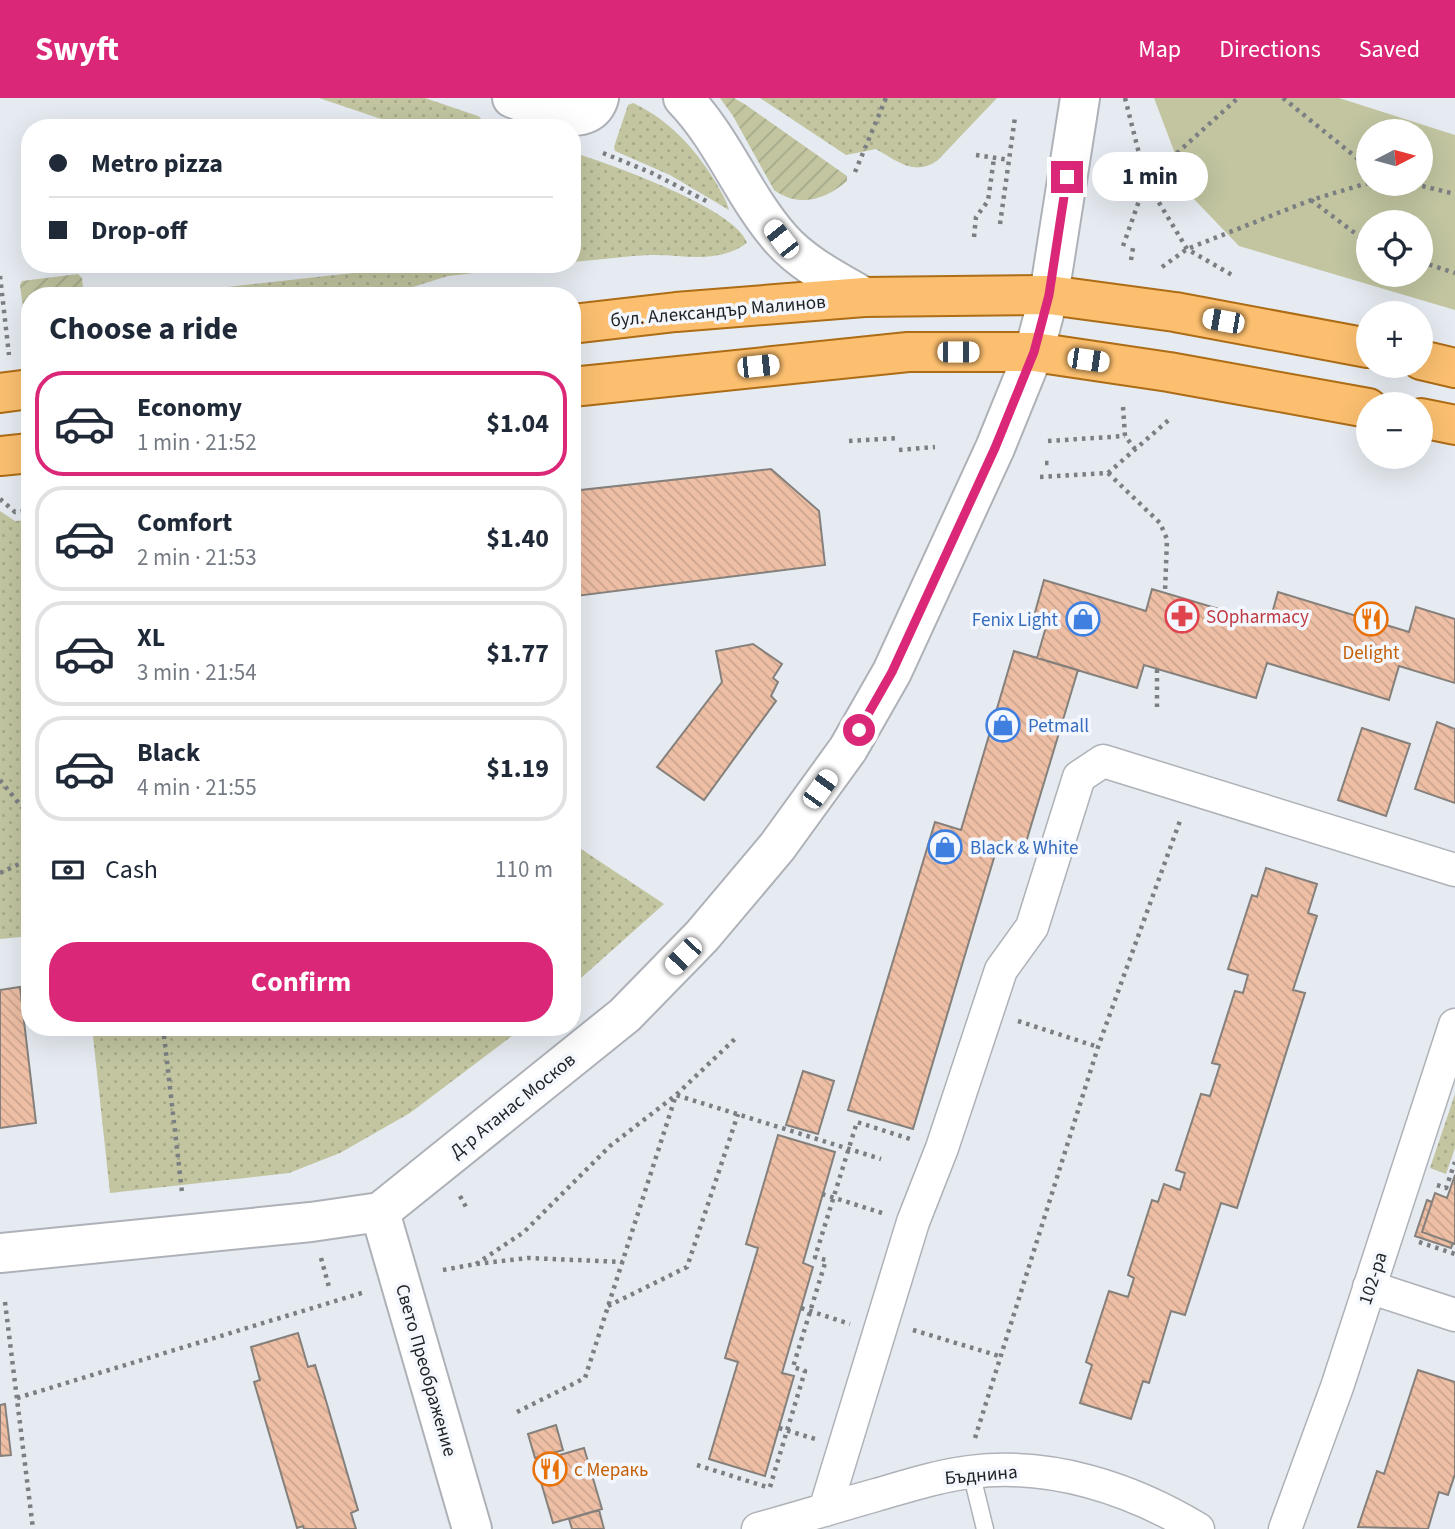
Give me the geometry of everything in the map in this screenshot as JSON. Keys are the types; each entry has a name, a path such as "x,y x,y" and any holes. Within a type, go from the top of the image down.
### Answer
{"main road":[{"name":"бул. Александър Малинов","path":"581,323 676,312 864,297 1049,295 1175,313 1356,346"},
{"path":"581,386 908,352 1034,352 1169,372 1356,406"},
{"path":"1433,363 1455,368"},
{"path":"1433,420 1455,425"},
{"path":"0,456 21,454"}],"street":[{"path":"512,98 569,117 584,116 597,105 599,98"},
{"name":"бул. Александър Малинов","path":"683,98 699,114 761,213 781,239 800,258 864,297"},
{"name":"Д-р Атанас Москов","path":"380,1212 625,1015 702,936 777,847 848,749 892,672 995,448 1034,352 1049,295 1080,98"},
{"path":"825,1510 913,1222 942,1149 1001,970 1032,927 1079,777 1103,761 1455,870"},
{"name":"102-ра","path":"1285,1529 1337,1387 1455,1025"},
{"path":"0,1254 311,1222 380,1212"},
{"name":"Свето Преображение","path":"380,1212 472,1529"},
{"path":"1369,1287 1455,1315"},
{"name":"Бъднина","path":"758,1529 934,1478 1009,1469 1049,1472 1089,1481 1144,1501 1198,1529"}],"lane":[{"path":"971,1472 985,1529"}],"path":[{"path":"855,172 886,98"},
{"path":"1125,98 1146,181 1187,249 1232,275"},
{"path":"1122,246 1146,181 1238,98"},
{"path":"1283,98 1356,157"},
{"path":"1000,224 1015,117"},
{"path":"603,153 652,173 718,208"},
{"path":"976,155 1009,160"},
{"path":"974,237 976,217 988,201 994,158"},
{"path":"1162,267 1187,249 1311,200 1356,187"},
{"path":"1433,189 1455,194"},
{"path":"1311,200 1356,234"},
{"path":"1131,260 1133,248"},
{"path":"1433,266 1455,273"},
{"path":"0,276 13,382"},
{"path":"1123,407 1125,436 1135,449"},
{"path":"1041,477 1108,473 1171,418"},
{"path":"1048,441 1125,436"},
{"path":"849,441 898,438"},
{"path":"899,450 935,447"},
{"path":"1108,473 1160,523 1167,539 1165,592"},
{"path":"0,499 15,512 21,511"},
{"path":"1157,669 1157,707"},
{"path":"0,779 21,806"},
{"path":"974,1440 1098,1047 1192,788"},
{"path":"0,873 21,863"},
{"path":"988,1012 1098,1047"},
{"path":"164,1036 182,1192"},
{"path":"476,1264 524,1232 610,1146 676,1094 738,1036"},
{"path":"676,1094 881,1159"},
{"path":"517,1412 585,1378 676,1094"},
{"path":"608,1306 687,1266 738,1114"},
{"path":"769,1487 805,1371 793,1367 826,1260 815,1257 856,1122 942,1149"},
{"path":"1446,1188 1455,1162"},
{"path":"822,1194 913,1222"},
{"path":"460,1196 466,1207"},
{"path":"1416,1241 1455,1254"},
{"path":"321,1258 328,1287"},
{"path":"443,1270 528,1258 623,1262"},
{"path":"17,1398 365,1292"},
{"path":"5,1302 33,1529"},
{"path":"801,1308 999,1356"},
{"path":"779,1428 820,1441"},
{"path":"697,1465 779,1490"}],"green space":[{"path":"319,98 425,98 482,119 381,119"},
{"path":"720,98 734,98 746,105 847,176 847,181 821,197 802,200 783,196 774,190"},
{"path":"760,98 997,98 938,160 930,165 914,167 876,149 846,155"},
{"path":"1154,98 1339,98 1405,119 1356,119 1356,196 1433,196 1433,128 1455,135 1455,310 1433,303 1433,301 1377,287 1433,287 1433,210 1356,210 1356,281 1239,246 1191,196"},
{"path":"633,103 669,126 689,146 715,181 729,210 670,175 615,151 628,105"},
{"path":"581,155 641,177 697,202 738,230 747,243 735,250 712,256 650,255 581,261"},
{"path":"353,273 475,273 448,276 413,287 227,287"},
{"path":"78,274 82,278 83,287 21,287 21,293 20,285 22,281"},
{"path":"0,511 15,521 21,521 21,937 0,939"},
{"path":"581,849 664,904 581,978"},
{"path":"93,1036 512,1036 410,1113 340,1153 289,1173 110,1193"},
{"path":"1455,1094 1455,1148 1446,1174 1430,1168"}],"building":[{"path":"771,469 819,511 825,565 581,595 581,490"},
{"path":"1044,580 1146,611 1152,589 1269,624 1278,592 1409,632 1416,607 1455,619 1455,683 1399,666 1389,700 1267,663 1256,698 1144,665 1137,688 1037,658 1048,620 1034,616"},
{"path":"753,644 782,664 773,678 778,682 771,696 776,701 704,800 657,767 722,682 716,651"},
{"path":"1014,651 1078,670 1024,849 999,841 913,1129 848,1110 935,822 961,830"},
{"path":"1437,722 1455,729 1455,803 1415,789"},
{"path":"1362,728 1410,744 1386,816 1338,800"},
{"path":"1266,868 1317,884 1308,913 1317,916 1293,990 1305,993 1237,1208 1221,1203 1185,1315 1171,1311 1149,1383 1143,1381 1131,1419 1080,1403 1092,1365 1086,1362 1109,1291 1128,1297 1134,1278 1128,1275 1152,1200 1158,1202 1164,1184 1180,1190 1185,1173 1176,1170 1201,1094 1210,1096 1220,1065 1212,1063 1235,991 1243,993 1248,975 1228,969 1252,895 1257,897"},
{"path":"20,987 21,1036 26,1036 36,1123 0,1128 0,990"},
{"path":"803,1071 834,1081 818,1134 786,1125"},
{"path":"778,1135 835,1152 803,1263 813,1267 782,1373 794,1376 765,1476 709,1459 738,1362 725,1358 758,1248 746,1244"},
{"path":"1455,1175 1455,1244 1422,1232 1435,1193 1447,1198"},
{"path":"1427,1200 1432,1202 1422,1232 1453,1243 1451,1248 1415,1236"},
{"path":"298,1333 308,1367 315,1365 324,1394 358,1510 351,1513 356,1529 304,1529 303,1526 297,1528 254,1382 260,1380 251,1347"},
{"path":"1418,1370 1455,1382 1455,1474 1448,1495 1439,1492 1428,1529 1358,1527 1377,1471 1384,1474"},
{"path":"5,1404 11,1455 0,1456 0,1405"},
{"path":"556,1425 563,1450 535,1458 528,1434"},
{"path":"584,1448 602,1509 553,1523 535,1462"},
{"path":"599,1510 604,1529 572,1529 569,1519"}],"place":[{"name":"SOpharmacy","path":"1182,616"},
{"name":"Fenix Light","path":"1083,619"},
{"name":"Delight","path":"1371,619"},
{"name":"Petmall","path":"1003,725"},
{"name":"Black & White","path":"945,847"},
{"name":"с Меракь","path":"550,1469"}],"route":[{"path":"859,730 892,672 995,448 1034,352 1049,295 1067,177"}]}
